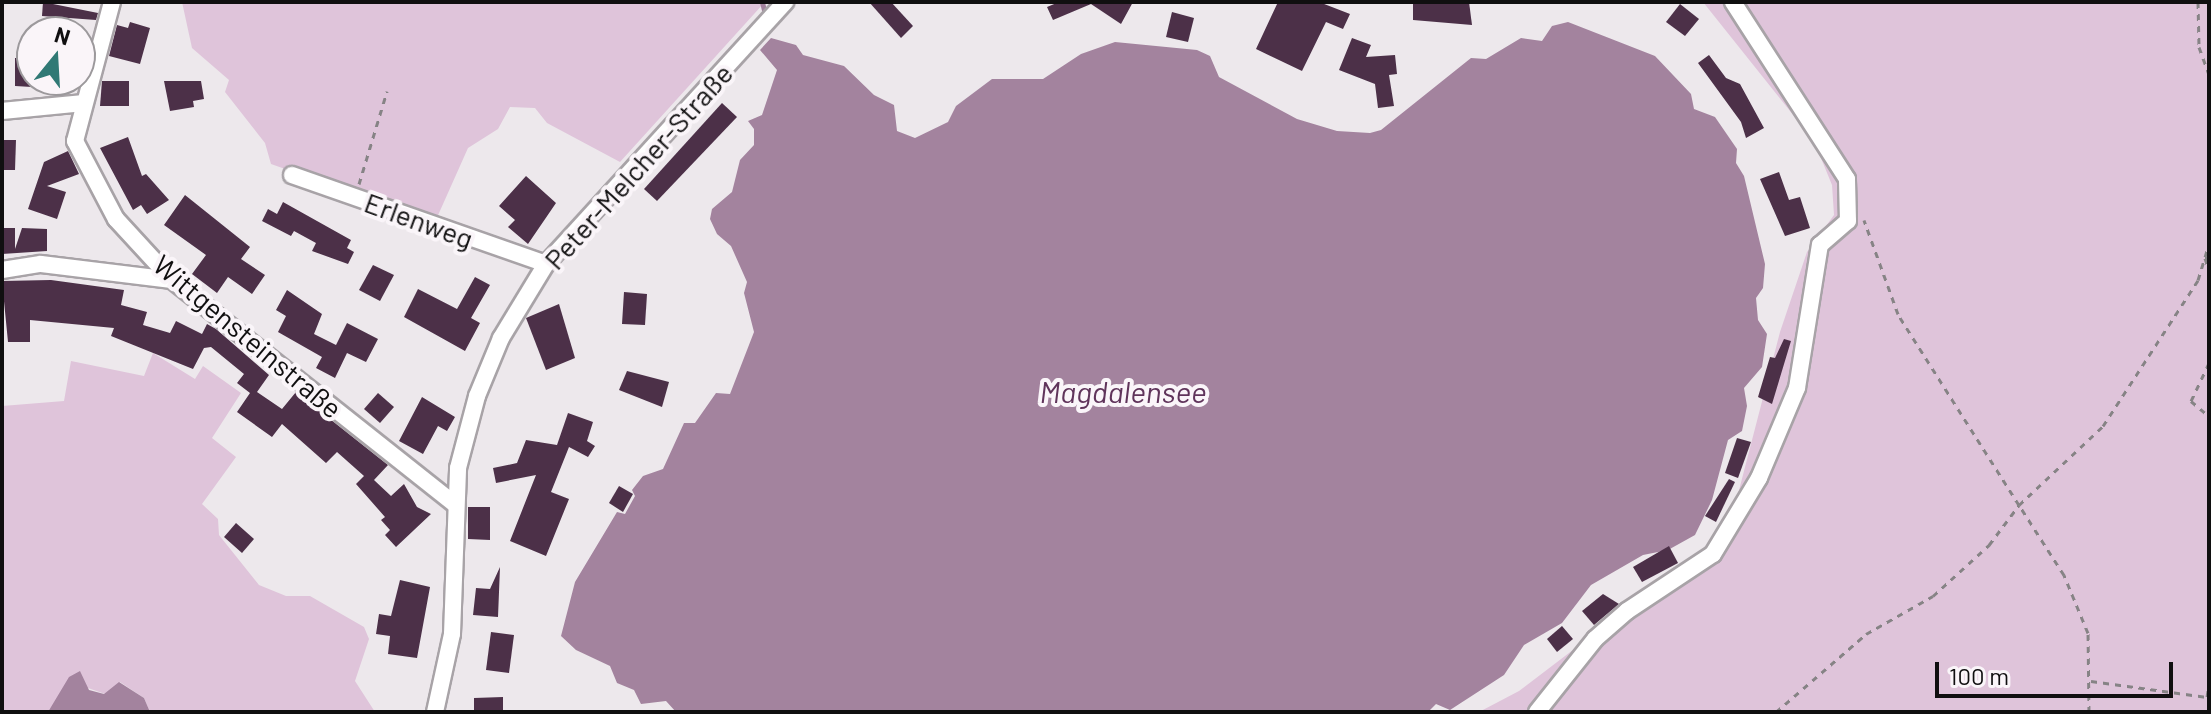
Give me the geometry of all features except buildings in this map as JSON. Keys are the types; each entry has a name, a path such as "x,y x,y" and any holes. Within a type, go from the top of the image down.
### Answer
{"street":[{"name":"Wittgensteinstraße","path":"112,2 75,141 92,182 116,219 172,280 455,504"},
{"path":"1537,712 1595,639 1627,611 1713,554 1759,478 1797,388 1820,245 1848,221 1847,179 1733,2"},
{"name":"Peter-Melcher-Straße","path":"435,712 452,634 458,468 477,396 501,338 546,264 781,6"},
{"path":"2,111 84,103"},
{"name":"Erlenweg","path":"292,175 546,264"},
{"path":"2,270 41,264 172,280"}],"path":[{"path":"2198,2 2199,47 2209,75"},
{"path":"356,197 387,91"},
{"path":"1862,216 1898,314 2064,575 2088,633 2089,712"},
{"path":"1776,712 1866,634 1933,596 1989,545 2019,505 2103,426 2198,280 2209,245"},
{"path":"2207,258 2209,270"},
{"path":"2209,363 2191,401 2209,416"},
{"path":"2209,527 2209,552"},
{"path":"2091,681 2207,697 2209,684"}],"shaded area":[{"path":"182,2 765,2 620,162 547,123 535,108 510,107 498,129 468,148 435,222 271,164 265,143 225,92 229,80 192,48"},
{"path":"1703,2 2209,2 2209,712 1479,712 1519,691 1712,544 1737,498 1780,332 1807,252 1834,215 1832,185 1814,141"},
{"path":"153,353 195,379 203,366 241,393 212,438 236,457 202,504 218,519 219,535 259,585 286,596 310,596 364,627 369,639 355,681 375,712 150,712 144,698 120,682 105,694 71,682 48,712 2,712 2,406 64,401 71,361 144,376"}],"water":[{"name":"Magdalensee","path":"1568,22 1655,56 1691,94 1694,109 1715,117 1737,149 1736,163 1744,176 1765,264 1763,288 1756,298 1758,320 1767,334 1762,367 1744,388 1747,406 1742,431 1728,440 1712,500 1695,535 1668,550 1643,555 1591,585 1562,623 1524,645 1504,675 1450,710 1436,704 1428,712 676,712 666,701 641,704 634,690 617,683 610,666 576,650 561,636 575,582 617,512 625,514 635,496 632,490 643,476 663,469 684,423 695,423 716,393 730,394 754,332 744,293 747,282 731,246 717,234 710,219 712,209 732,192 740,160 754,145 754,129 748,121 762,115 777,70 760,50 771,38 796,45 803,55 844,66 874,95 894,105 897,131 915,138 948,122 956,106 992,79 1043,79 1081,54 1115,42 1197,50 1210,56 1219,77 1297,119 1337,131 1370,133 1381,130 1471,58 1486,59 1521,38 1542,41 1552,26"},
{"path":"80,671 89,690 104,694 119,682 144,698 150,712 48,712 69,677"}],"waterway":[{"path":"762,2 766,18"}]}
